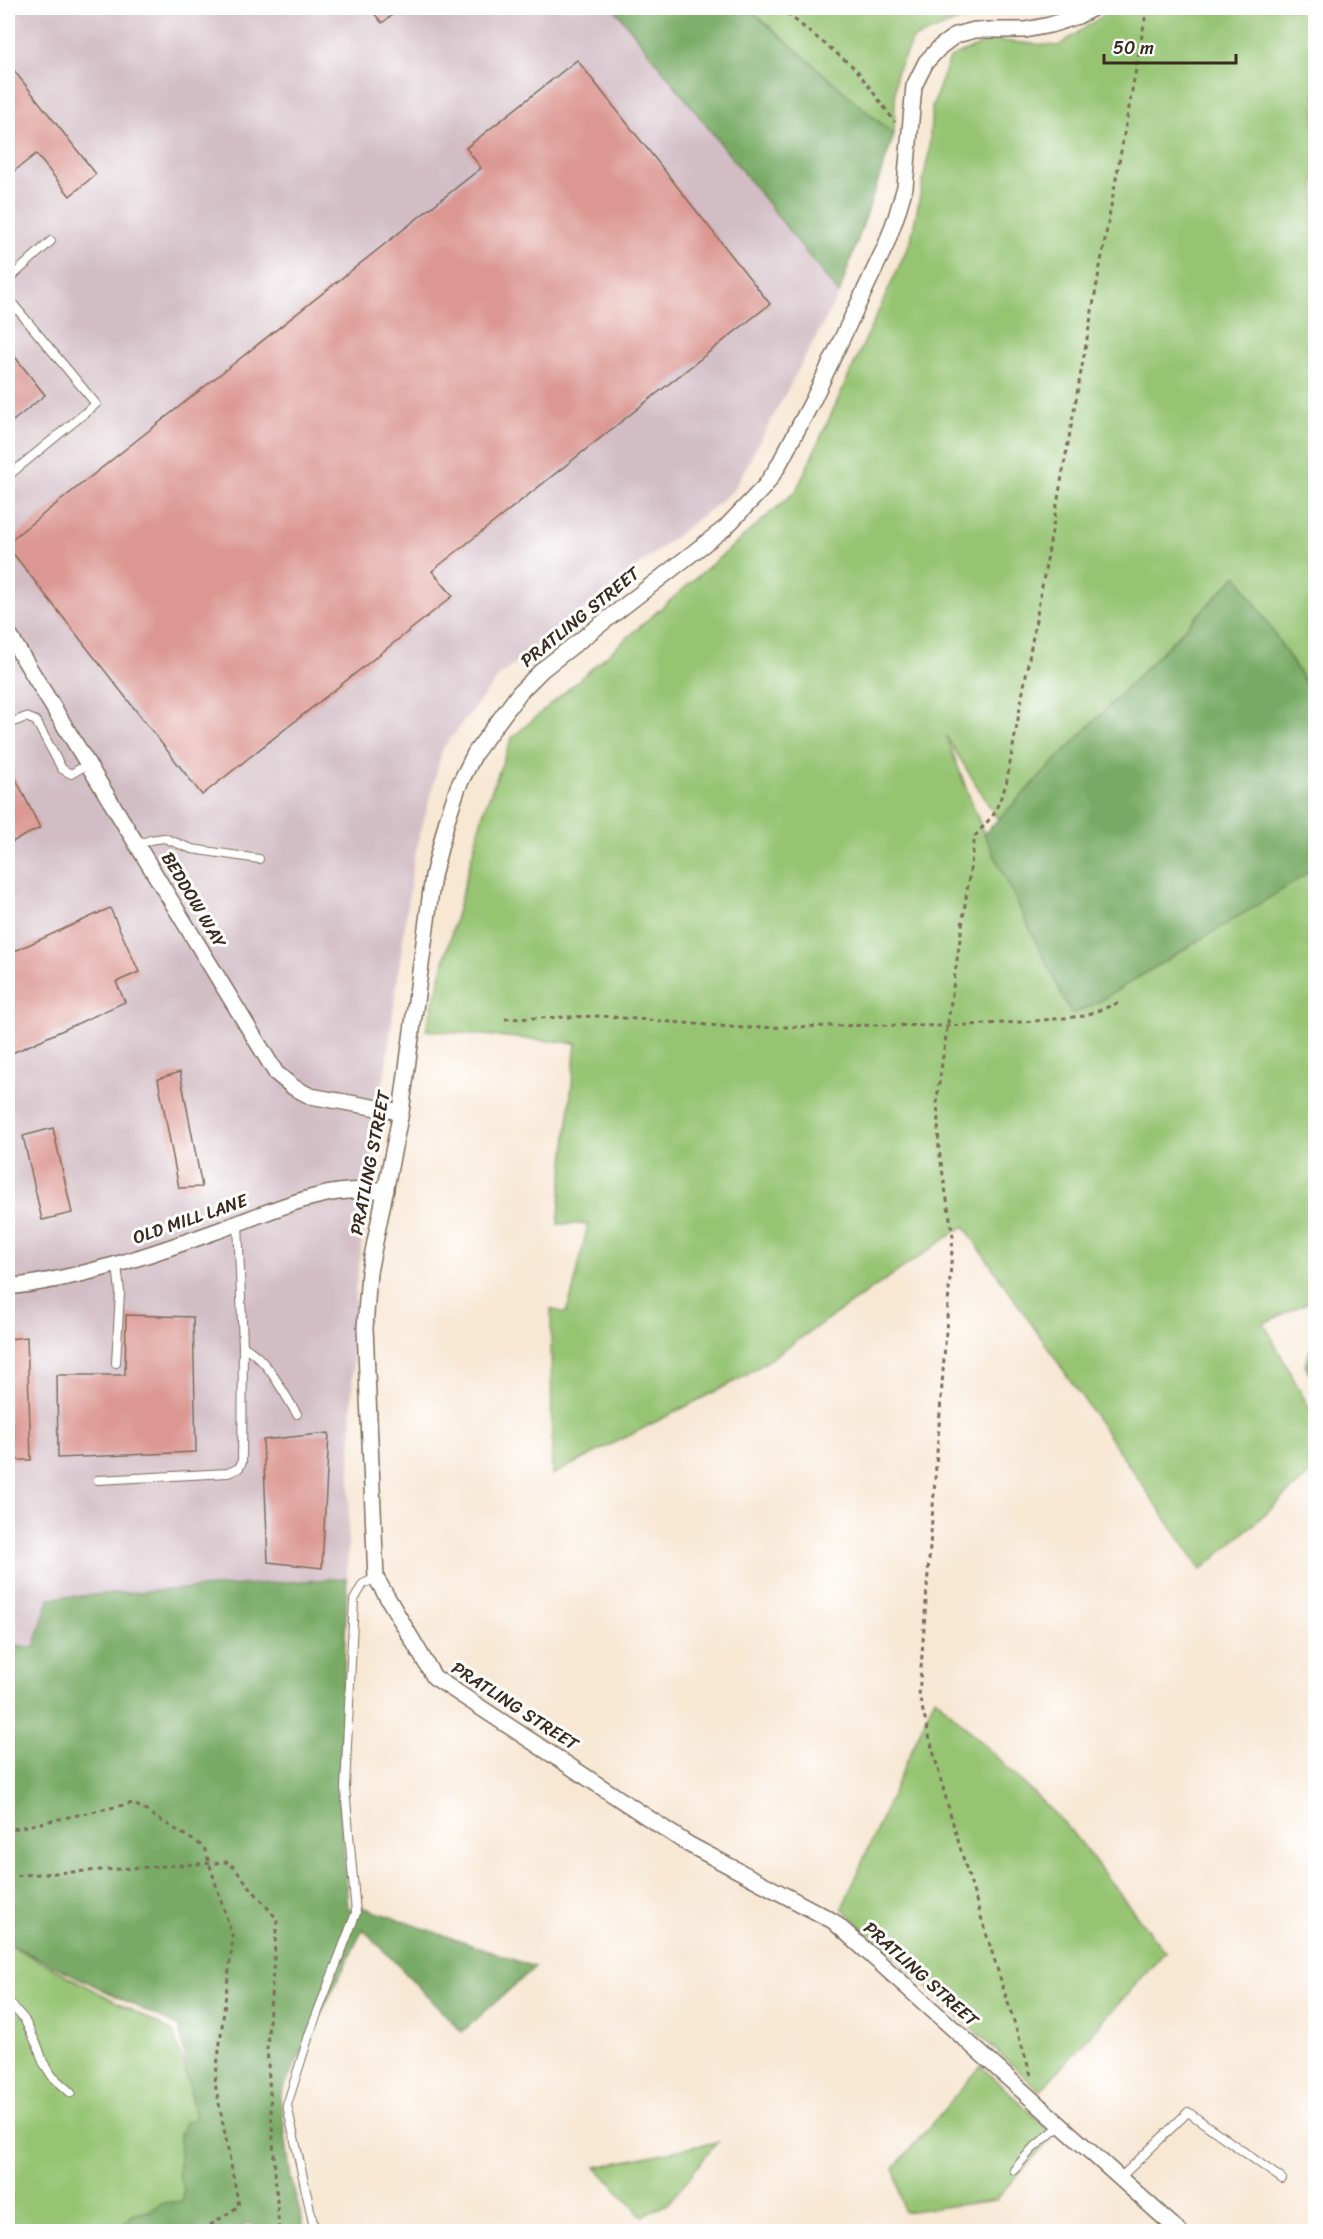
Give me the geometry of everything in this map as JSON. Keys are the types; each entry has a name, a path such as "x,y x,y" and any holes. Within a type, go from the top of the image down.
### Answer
{"street":[{"name":"PRATLING STREET","path":"1093,8 1050,26 1025,30 975,30 956,35 940,46 926,62 914,86 905,187 886,245 791,443 765,486 725,528 543,669 520,692 476,753 458,788 439,847 401,1112 369,1272 365,1328 376,1578 434,1677 688,1844 833,1921 1180,2232"},
{"name":"BEDDOW WAY","path":"8,637 138,845 276,1073 293,1087 310,1096 401,1112"},
{"name":"OLD MILL LANE","path":"8,1287 42,1283 117,1265 283,1206 318,1196 344,1191 386,1190"}],"lane":[{"path":"8,280 51,241"},
{"path":"8,298 96,404 8,476"},
{"path":"8,724 26,717 36,721 62,769 70,774 88,764"},
{"path":"138,845 164,838 192,849 259,859"},
{"path":"98,1480 228,1473 239,1468 242,1462 243,1346 238,1223"},
{"path":"116,1363 120,1292 117,1265"},
{"path":"243,1346 266,1363 297,1414"},
{"path":"315,2232 287,2105 310,2032 356,1913 345,1788 354,1600 363,1584 376,1578"},
{"path":"8,2001 24,2019 43,2062 52,2076 71,2093"},
{"path":"1120,2178 1188,2112 1282,2179"},
{"path":"1014,2170 1032,2149 1060,2125"}],"path":[{"path":"780,8 856,69 908,140"},
{"path":"1033,2083 981,1920 934,1757 919,1695 953,1237 939,1150 937,1098 975,836 994,814 1006,785 1148,8"},
{"path":"505,1019 601,1016 743,1028 947,1026 1084,1016 1118,1003"},
{"path":"8,1836 13,1828 133,1803 204,1848 233,1938 215,2083 239,2206 200,2232"},
{"path":"8,1876 230,1862 277,1919 267,2048 279,2232"}],"shaded area":[{"path":"8,8 748,8 894,135 839,294 733,491 500,675 443,748 414,858 355,1293 347,1578 49,1598 34,1648 8,1690"}],"green space":[{"path":"614,8 748,8 894,135 839,294"},
{"path":"748,8 1025,8 980,12 913,39 896,73 894,135"},
{"path":"1114,8 1315,8 1315,698 1237,575 998,820 946,736 984,834 1292,884 1315,867 1315,1299 1264,1323 1315,1419 1315,1470 1201,1570 964,1226 745,1376 552,1475 551,1309 566,1313 588,1224 558,1224 576,1043 426,1030 484,810 512,738 796,491 911,240 929,152 932,107 950,58 990,40 1058,46"},
{"path":"1237,575 1315,698 1315,867 1292,884 1091,1006 1071,1014 984,834"},
{"path":"1315,1336 1315,1384 1305,1365"},
{"path":"347,1578 340,1799 348,1909 365,1908 535,1967 462,2032 363,1929 280,2096 291,2179 305,2231 260,2231 249,2223 232,2231 119,2231 131,2215 149,2211 161,2203 183,2201 184,2189 179,2177 180,2135 185,2122 195,2119 179,2027 8,1943 8,1644 34,1648 49,1598"},
{"path":"935,1697 1067,1826 1165,1952 1040,2091 842,1908"},
{"path":"8,1944 173,2032 235,2231 8,2231"},
{"path":"981,2066 1054,2135 996,2200 904,2212 894,2168"},
{"path":"717,2142 668,2204 642,2216 596,2167"}],"building":[{"path":"370,8 401,8 382,23"},
{"path":"577,60 770,304 432,571 453,596 202,795 8,547 8,542 481,168 466,148"},
{"path":"8,63 96,174 70,196 36,154 8,176"},
{"path":"8,348 45,395 8,425"},
{"path":"8,763 40,828 8,844"},
{"path":"110,908 139,972 116,982 125,1002 8,1055 8,954"},
{"path":"180,1072 202,1187 179,1188 158,1079"},
{"path":"53,1128 72,1213 42,1220 23,1136"},
{"path":"126,1315 193,1317 196,1452 58,1458 57,1375 125,1375"},
{"path":"27,1337 31,1460 8,1460 8,1339"},
{"path":"329,1433 322,1568 268,1562 263,1440"}]}
